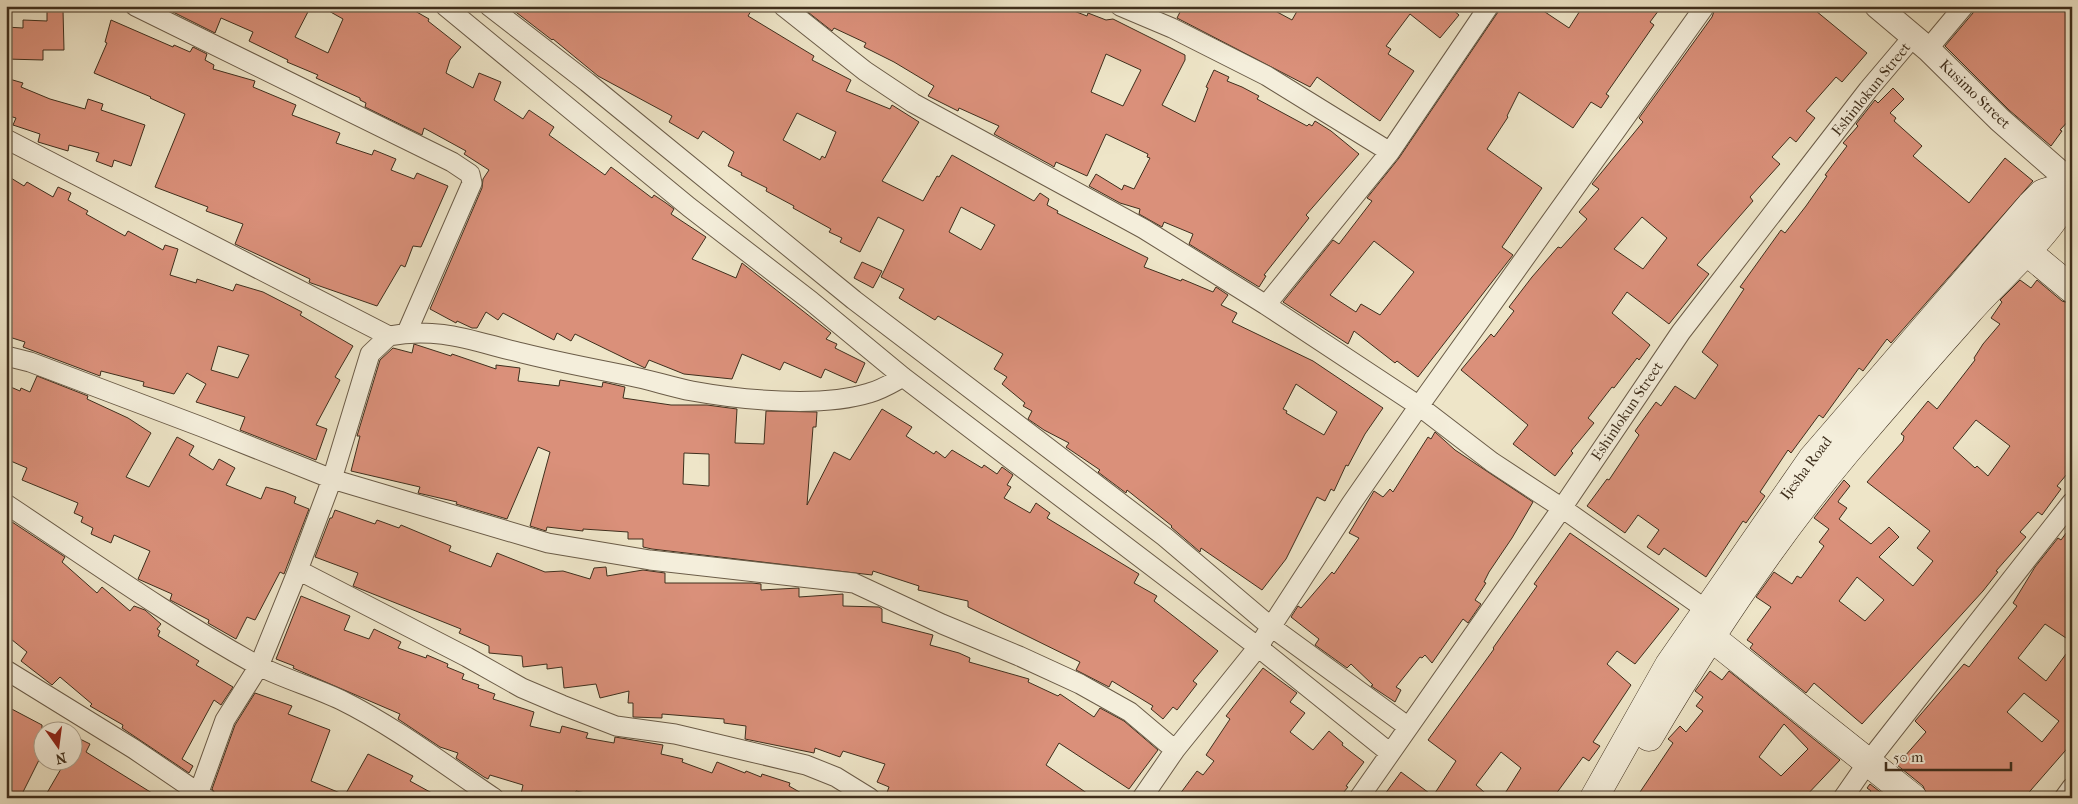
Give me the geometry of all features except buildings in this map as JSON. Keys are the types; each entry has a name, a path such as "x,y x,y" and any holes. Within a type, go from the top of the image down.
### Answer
{"main road":[{"name":"Ijesha Road","path":"1616,798 1663,714 1712,638 1818,488 1968,311 2058,214 2066,202 2072,184"},
{"name":"Ijesha Road","path":"1594,798 1670,666 1770,516 1812,459 1860,401 2031,205 2043,193 2072,184"},
{"path":"2025,250 2072,289"},
{"path":"1712,638 1913,798"}],"street":[{"path":"6,670 202,795 225,720 259,666 298,570 332,479 370,354 398,334 472,183 470,174 452,162 135,6"},
{"path":"445,6 689,207 811,300 903,378 1014,460 1258,647 1390,753"},
{"path":"489,6 587,82 854,300 1165,537 1270,626 1407,726"},
{"path":"783,6 865,71 913,103 1144,229 1419,406 1492,462 1562,508 1708,611"},
{"path":"1120,6 1172,28 1267,76 1390,152"},
{"path":"1266,306 1390,152 1489,6"},
{"path":"1142,798 1175,750 1258,647 1270,626 1419,406 1705,6"},
{"name":"Kusimo Street","path":"1877,6 1920,43 2000,120 2072,184"},
{"name":"Eshinlokun Street","path":"1359,798 1407,726 1562,508 1624,413 1681,332 1868,90 1964,6"},
{"path":"6,139 398,334 463,336 584,368 631,376 692,391 743,398 838,399 869,393 903,378"},
{"path":"6,356 30,362 202,427 332,479 548,543 650,560 854,583 942,624 1080,684 1130,712 1175,750"},
{"path":"1014,460 1033,437"},
{"path":"1843,798 1868,762 2072,502"},
{"path":"6,504 158,607 259,666 342,700 418,746 494,798"},
{"path":"298,570 467,657 522,688 562,705 616,726 675,734 806,765 836,777 870,798"},
{"path":"2064,798 2072,787"}]}
